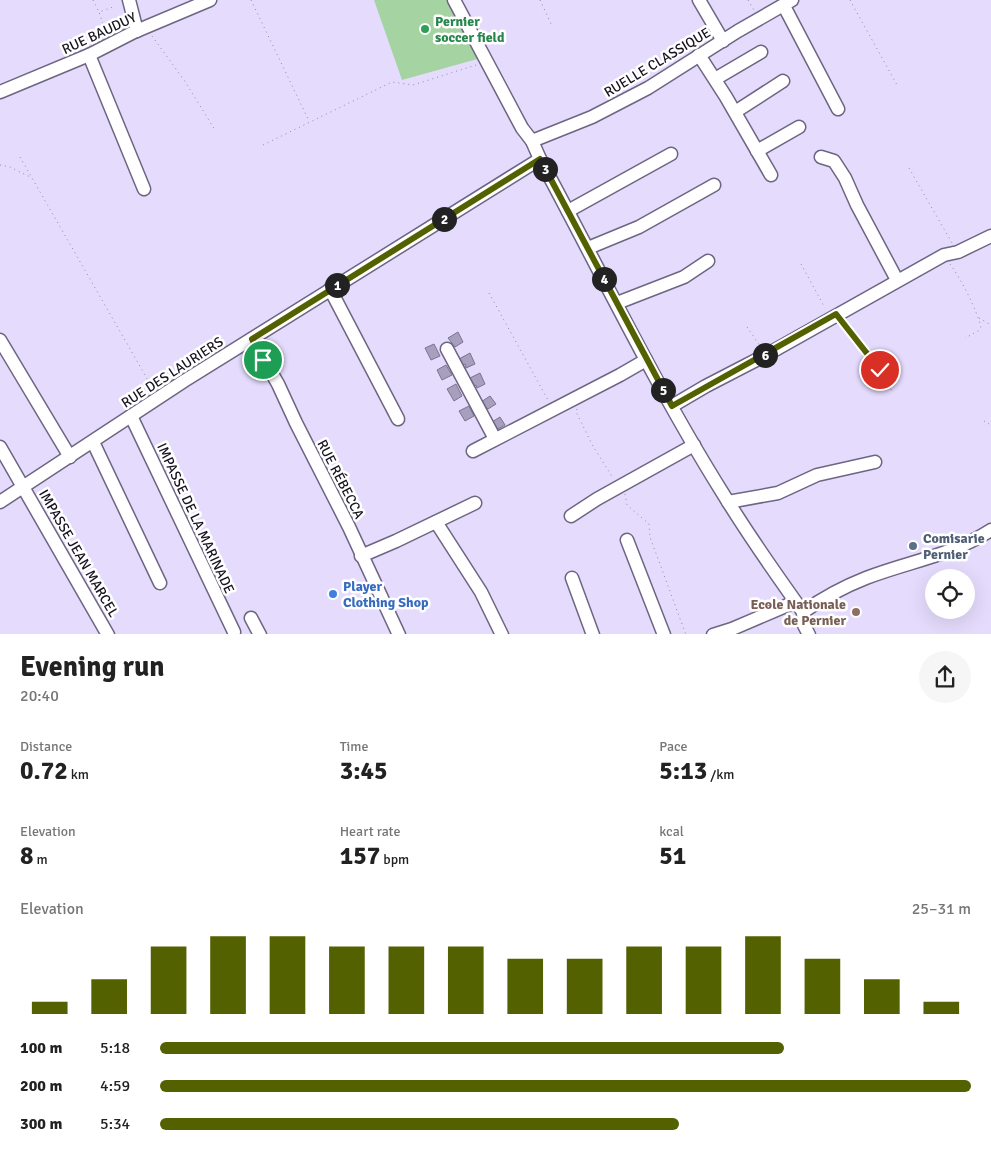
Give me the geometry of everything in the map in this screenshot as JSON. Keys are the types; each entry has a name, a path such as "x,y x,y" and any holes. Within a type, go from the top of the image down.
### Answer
{"street":[{"path":"129,0 141,29"},
{"name":"RUE BAUDUY","path":"0,92 89,55 141,29 210,0"},
{"path":"454,0 522,128 532,141 646,360 728,502 799,607 804,625 809,634"},
{"path":"699,0 723,41"},
{"path":"788,3 838,109"},
{"name":"RUELLE CLASSIQUE","path":"532,141 592,117 648,88 699,55 788,3"},
{"path":"715,80 761,52"},
{"path":"89,55 144,189"},
{"path":"699,55 772,175"},
{"path":"735,112 783,81"},
{"path":"756,151 798,127"},
{"path":"568,211 671,154"},
{"path":"821,157 834,161 845,178 857,205 897,280"},
{"name":"RUE DES LAURIERS","path":"0,502 158,398 540,159"},
{"path":"588,248 639,228 714,185"},
{"path":"672,406 897,280 944,255 958,252 991,236"},
{"path":"617,304 684,277 708,261"},
{"path":"330,290 398,419"},
{"name":"RUE RÉBECCA","path":"252,339 278,384 399,634"},
{"path":"0,340 70,457"},
{"path":"447,349 495,440"},
{"path":"474,451 646,360"},
{"name":"IMPASSE DE LA MARINADE","path":"131,416 234,632"},
{"path":"93,442 160,583"},
{"path":"571,516 694,445"},
{"name":"IMPASSE JEAN MARCEL","path":"0,447 108,634"},
{"path":"728,502 778,493 817,475 875,462"},
{"path":"361,556 475,503"},
{"path":"436,522 481,592 502,634"},
{"path":"712,634 799,607 867,578 937,556 980,537 991,530"},
{"path":"627,540 664,634"},
{"path":"572,578 594,634"},
{"path":"250,618 260,634"}],"path":[{"path":"92,0 100,12 110,44"},
{"path":"250,0 310,122"},
{"path":"540,0 552,26"},
{"path":"850,0 896,86"},
{"path":"100,12 113,7"},
{"path":"141,29 184,80 215,130"},
{"path":"263,145 392,82 413,85 487,62"},
{"path":"20,157 158,398"},
{"path":"0,164 10,167 32,179"},
{"path":"909,168 958,252"},
{"path":"944,255 956,272 981,327 978,331 965,338"},
{"path":"801,264 833,316 880,370 892,391"},
{"path":"489,293 553,409"},
{"path":"978,318 991,325"},
{"path":"747,327 766,355"},
{"path":"578,397 576,412 593,446 614,480 624,490 627,505 649,524 650,538 686,634"},
{"path":"984,421 991,425"}],"green space":[{"name":"Pernier soccer field","path":"374,0 451,0 481,58 402,80"}],"building":[{"path":"458,332 463,342 455,347 448,338"},
{"path":"434,344 440,356 431,360 425,348"},
{"path":"470,353 475,364 466,368 465,364 463,365 459,359"},
{"path":"446,365 452,375 442,380 437,370"},
{"path":"480,373 485,384 477,388 470,378"},
{"path":"456,384 462,396 454,401 447,389"},
{"path":"490,396 496,404 488,409 481,402"},
{"path":"469,406 474,416 465,421 459,411"},
{"path":"500,417 505,425 498,429 492,422"}],"place":[{"name":"Pernier soccer field","path":"425,29"},
{"name":"Comisarie Pernier","path":"913,546"},
{"name":"Player Clothing Shop","path":"333,594"},
{"name":"Ecole Nationale de Pernier","path":"856,612"}],"route":[{"path":"263,360 252,339 540,159 672,406 766,355 836,314 880,370"}]}
